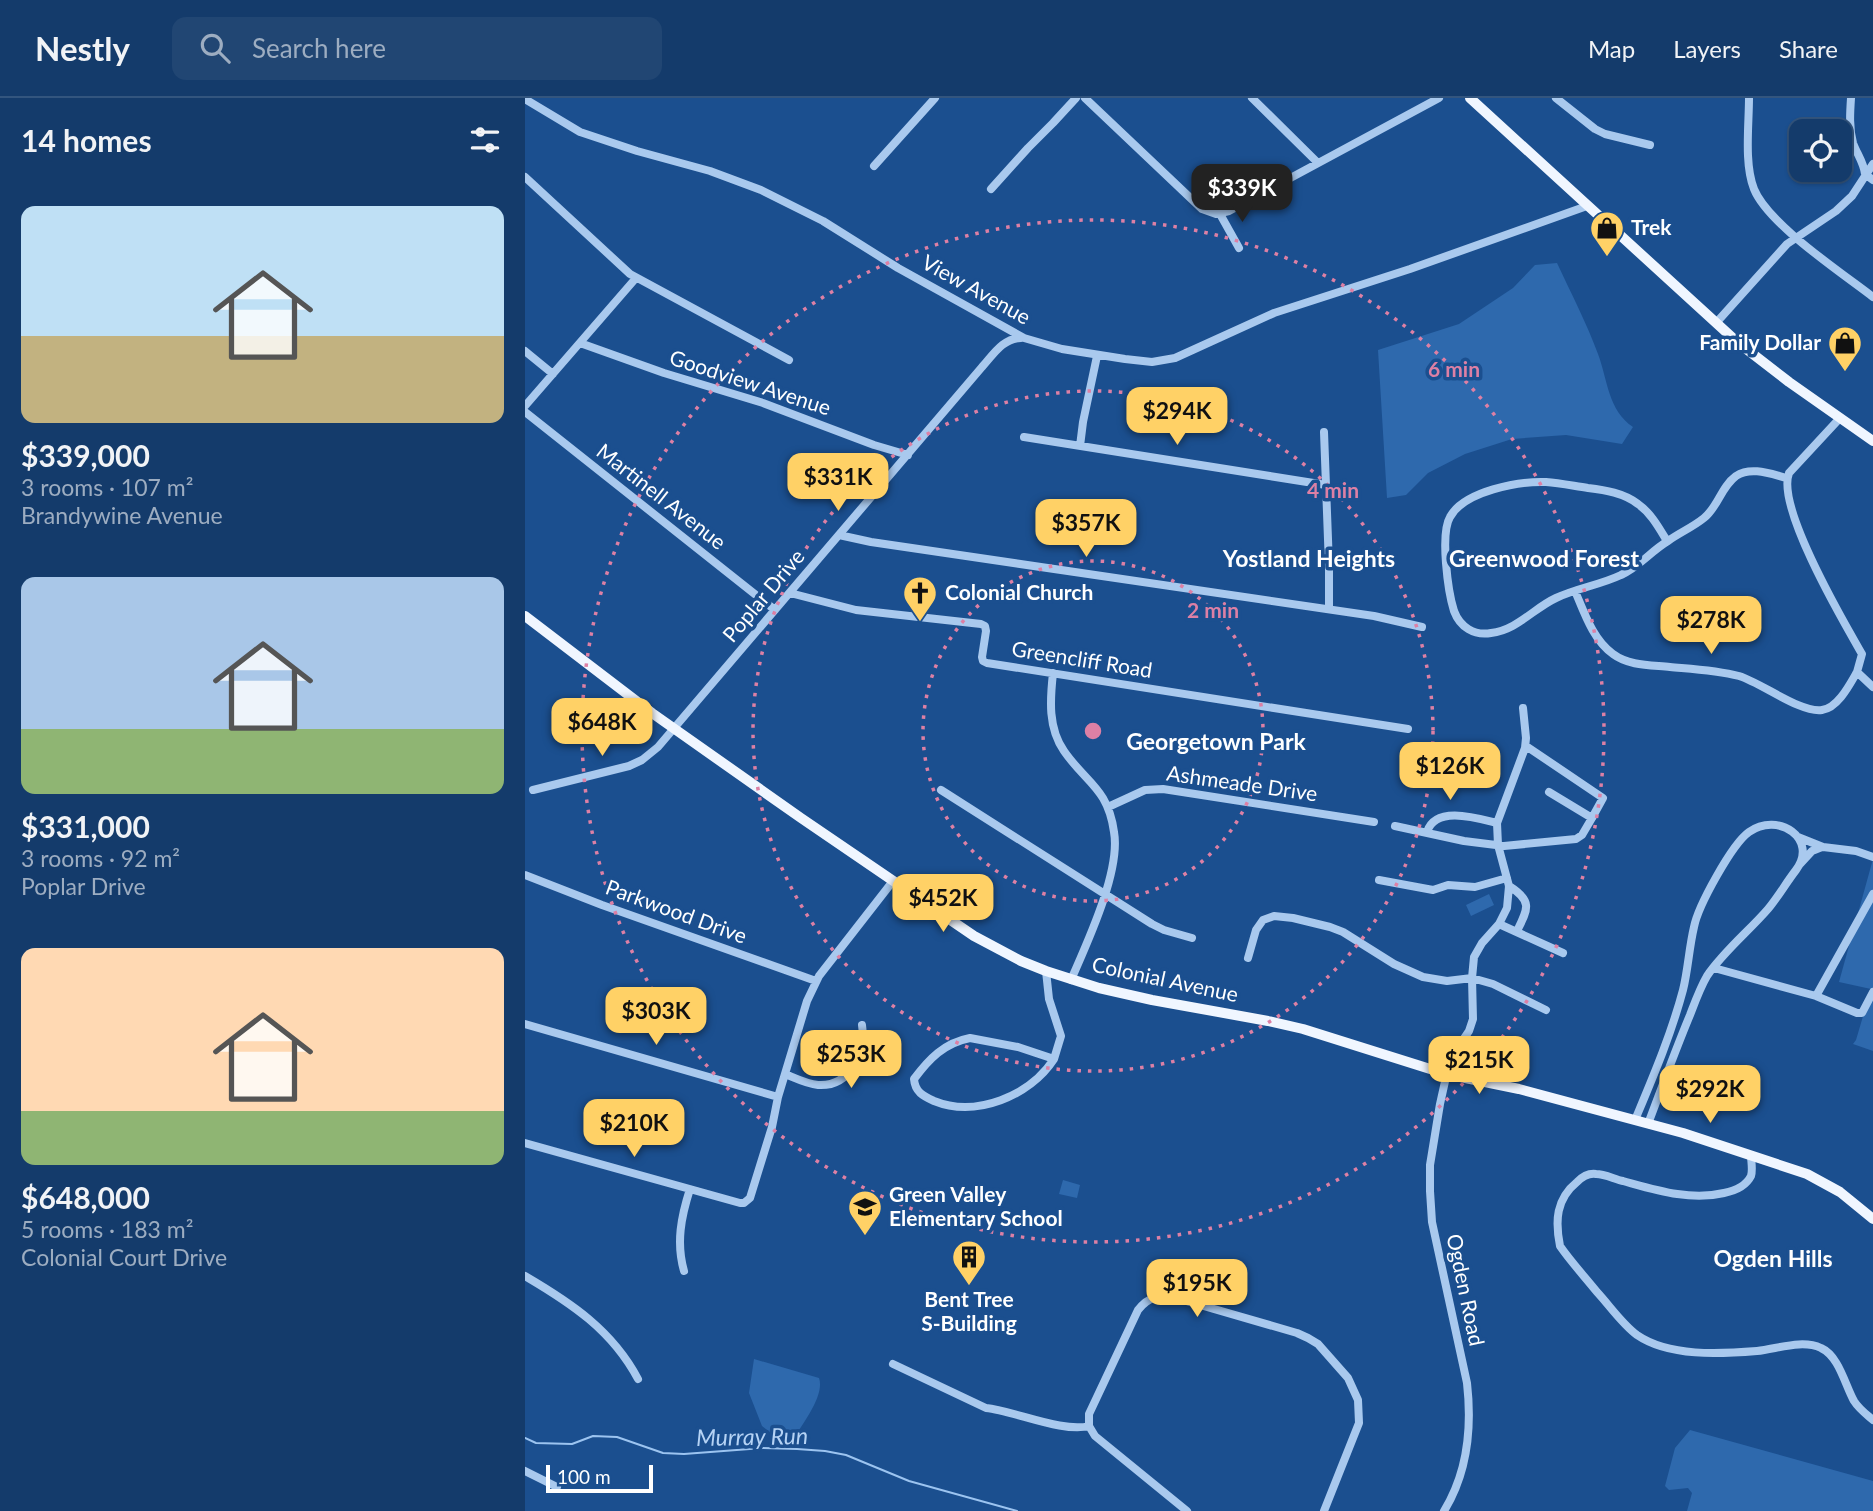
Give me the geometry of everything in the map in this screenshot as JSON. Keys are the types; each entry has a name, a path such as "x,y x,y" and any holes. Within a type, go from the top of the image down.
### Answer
{"main road":[{"path":"1470,98 1716,323 1764,363 1872,438"},
{"name":"Colonial Avenue","path":"527,621 674,729 974,936 1046,971 1135,997 1291,1027 1446,1074 1519,1089 1683,1133 1807,1174 1840,1192 1873,1220"}],"street":[{"path":"874,166 935,98"},
{"path":"991,189 1076,98"},
{"path":"1085,98 1202,208 1209,213 1220,214 1439,98"},
{"path":"1252,98 1318,163"},
{"path":"1556,98 1605,134 1650,145"},
{"path":"1749,98 1749,162 1753,188 1759,198 1770,213 1796,237 1873,297"},
{"path":"1851,98 1850,128 1853,140 1865,174 1873,180"},
{"name":"View Avenue","path":"525,99 580,132 710,171 761,190 823,221 898,268 1024,338 1097,356 1152,362 1175,358 1274,313 1410,269 1587,206"},
{"path":"1716,323 1764,268 1796,237 1845,204 1861,185 1873,164"},
{"path":"525,177 636,278 789,360"},
{"path":"1220,214 1239,248"},
{"path":"525,406 636,278"},
{"name":"Poplar Drive","path":"533,790 629,766 651,754 1001,345 1014,338 1024,338"},
{"name":"Goodview Avenue","path":"580,343 908,455"},
{"path":"525,351 552,374"},
{"path":"1080,446 1097,356"},
{"name":"Martinell Avenue","path":"525,412 775,610"},
{"path":"1575,591 1591,626 1605,647 1627,661 1738,676 1813,710 1822,710 1833,705 1857,672 1862,654 1836,608 1804,541 1789,500 1787,478 1840,418"},
{"path":"1324,432 1329,609"},
{"path":"1024,437 1326,485"},
{"path":"1667,541 1653,519 1637,502 1605,491 1546,482 1517,484 1481,494 1454,510 1447,524 1445,555 1454,610 1467,629 1483,634 1500,631 1526,618 1545,604 1629,571 1667,541 1703,518 1737,475 1760,471 1787,478"},
{"path":"839,535 1329,609 1422,627"},
{"name":"Greencliff Road","path":"790,593 856,610 982,624 986,631 983,662 986,663 1408,729"},
{"path":"1857,672 1873,687"},
{"path":"1053,673 1051,712 1059,740 1064,751 1096,786 1108,807 1115,833 1114,859 1105,893 1071,980"},
{"path":"1523,708 1526,746 1497,823 1498,845 1508,882 1507,908 1500,925 1563,953"},
{"path":"1395,826 1464,841 1498,845 1577,839 1582,835 1603,797 1526,746"},
{"name":"Ashmeade Drive","path":"1108,807 1145,790 1163,789 1374,822"},
{"path":"941,790 1152,924 1192,938"},
{"path":"1549,792 1592,818"},
{"path":"1427,832 1434,820 1450,816 1497,823"},
{"path":"1635,1120 1667,1041 1683,989 1694,925 1716,878 1744,835 1762,825 1780,825 1790,829 1798,837 1823,847 1856,851 1873,857"},
{"path":"1798,837 1802,852 1800,864"},
{"path":"1648,1124 1703,984 1769,907 1800,864 1812,851 1823,847"},
{"name":"Parkwood Drive","path":"525,875 816,981"},
{"path":"1379,880 1433,890 1448,885 1475,887 1508,882"},
{"path":"525,1143 744,1203 750,1198 807,1001 816,981 893,881"},
{"path":"1508,882 1523,897 1526,904 1526,915 1517,931"},
{"path":"1816,996 1873,894"},
{"path":"1248,958 1256,930 1268,917 1313,922 1343,932 1394,964 1423,977 1447,981 1472,978 1493,984 1546,1010"},
{"name":"Ogden Road","path":"1444,1511 1466,1455 1470,1410 1467,1383 1432,1222 1430,1165 1450,1059 1469,1031 1473,1019 1472,966 1478,949 1500,925"},
{"path":"1714,968 1816,996 1857,1013 1862,1013 1873,992"},
{"path":"1046,971 1049,999 1061,1036 1054,1059 1049,1068 1027,1086 1006,1098 983,1105 943,1104 924,1096 915,1086 914,1079 943,1047 970,1038 1018,1046 1054,1059"},
{"path":"525,1024 779,1097"},
{"path":"785,1074 817,1085 839,1080 852,1068 861,1053 862,1025"},
{"path":"1751,1155 1752,1174 1747,1182 1733,1191 1701,1197 1686,1196 1596,1174 1580,1179 1569,1188 1560,1203 1557,1231 1560,1246 1637,1335 1669,1349 1683,1351 1732,1353 1804,1344 1816,1346 1826,1350 1836,1363 1855,1403 1873,1420"},
{"path":"684,1271 680,1236 690,1189"},
{"path":"525,1276 573,1305 602,1329 638,1379"},
{"path":"1187,1511 1095,1436 1089,1426 1089,1414 1138,1310 1146,1301 1158,1296 1176,1298 1297,1333 1318,1345 1348,1378 1360,1410 1359,1423 1324,1511"},
{"path":"893,1364 986,1408 1000,1409 1069,1427 1089,1426"},
{"path":"525,1471 557,1487"}],"shaded area":[{"path":"1557,263 1594,343 1614,404 1633,427 1622,444 1566,435 1512,439 1465,454 1428,473 1406,495 1387,498 1378,350 1459,324 1513,288 1535,265"},
{"path":"1873,859 1873,1051 1853,1044 1871,989 1839,982"},
{"path":"1489,894 1494,905 1471,916 1466,905"},
{"path":"1063,1180 1080,1185 1077,1198 1059,1194"},
{"path":"754,1359 819,1378 816,1400 794,1438 781,1441 762,1426 749,1393"},
{"path":"1690,1430 1873,1481 1873,1511 1687,1511 1692,1493 1688,1488 1669,1490 1665,1486 1675,1448"}],"waterway":[{"name":"Murray Run","path":"525,1438 536,1443 572,1444 593,1436 617,1437 663,1453 684,1454 763,1448 825,1451 846,1455 909,1481 1017,1511"}],"place":[{"name":"Trek","path":"1607,258"},
{"name":"Family Dollar","path":"1845,373"},
{"name":"Colonial Church","path":"920,623"},
{"name":"Green Valley Elementary School","path":"865,1237"},
{"name":"Bent Tree S-Building","path":"969,1287"}],"district":[{"name":"Yostland Heights","path":"1309,559"},
{"name":"Greenwood Forest","path":"1544,559"},
{"name":"Georgetown Park","path":"1216,742"},
{"name":"Ogden Hills","path":"1773,1259"}]}
